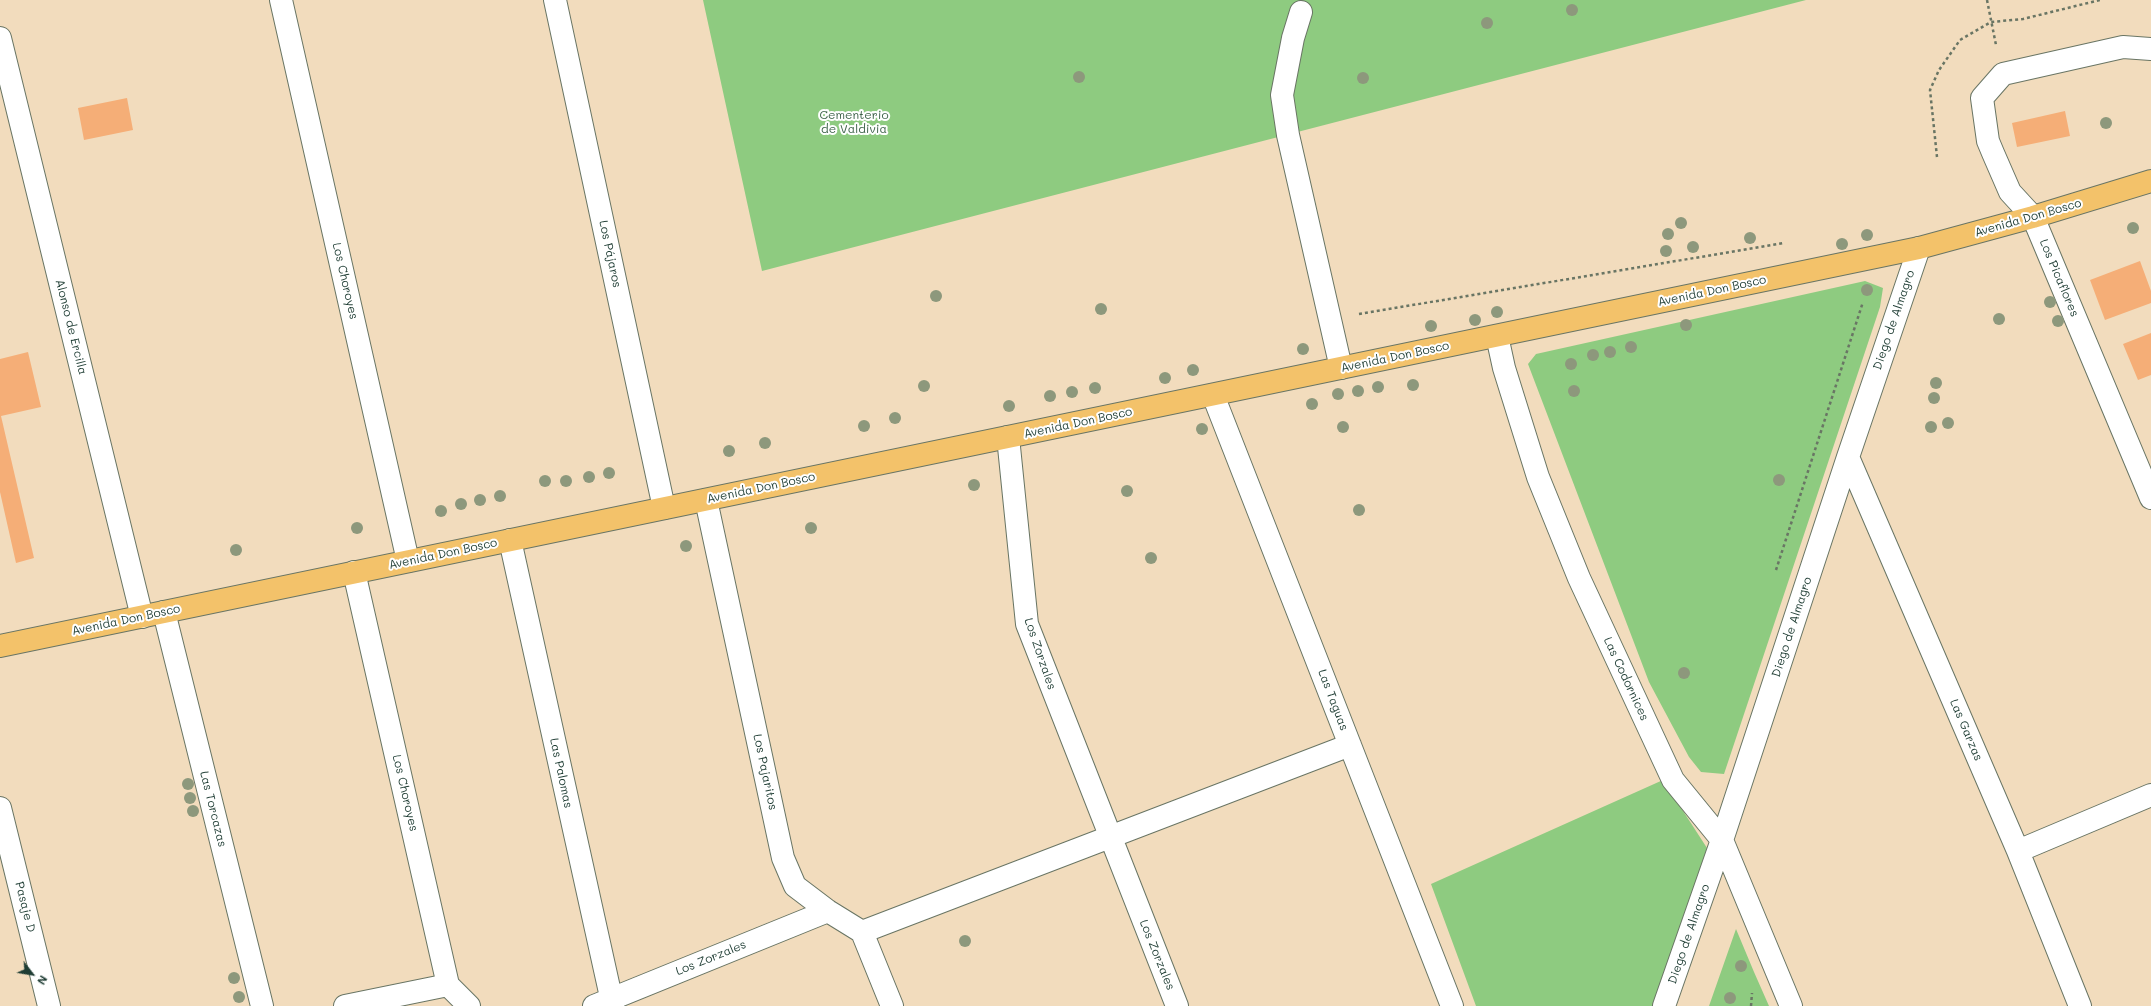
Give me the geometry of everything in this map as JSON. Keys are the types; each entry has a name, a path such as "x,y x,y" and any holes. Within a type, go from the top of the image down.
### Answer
{"main road":[{"name":"Avenida Don Bosco","path":"0,646 1919,248 2033,217 2151,181"}],"street":[{"name":"Los Choroyes","path":"281,0 408,561"},
{"name":"Los Pájaros","path":"555,0 664,508"},
{"path":"1301,12 1293,38 1282,95 1288,135 1341,368"},
{"name":"Alonso de Ercilla","path":"0,38 142,616"},
{"path":"2003,74 2123,47 2151,49"},
{"name":"Los Picaflores","path":"2003,74 1982,98 1988,142 2010,192 2033,217 2151,498"},
{"name":"Diego de Almagro","path":"1664,1006 1722,840 1848,457 1919,248"},
{"name":"Las Codornices","path":"1497,336 1504,368 1538,477 1579,578 1673,780 1722,840 1791,1006"},
{"name":"Las Taguas","path":"1213,395 1452,1006"},
{"name":"Los Zorzales","path":"1008,437 1027,624 1177,1006"},
{"name":"Las Garzas","path":"1848,457 2018,851 2080,1006"},
{"name":"Los Pajaritos","path":"706,500 783,858 795,886 828,911 862,932"},
{"name":"Las Palomas","path":"510,540 606,1004"},
{"name":"Los Choroyes","path":"354,572 448,985"},
{"name":"Las Torcazas","path":"164,612 262,1006"},
{"path":"892,1006 862,932 1350,745"},
{"path":"2018,851 2151,795"},
{"name":"Pasaje D","path":"0,808 49,1006"},
{"name":"Los Zorzales","path":"606,1004 828,911"},
{"path":"345,1006 448,985 469,1006"}],"path":[{"path":"1987,0 2003,74"},
{"path":"1937,157 1930,90 1939,70 1960,40 1991,22 2023,19 2100,0"},
{"path":"1330,319 1790,242"},
{"path":"1776,570 1863,302"}],"green space":[{"name":"Cementerio de Valdivia","path":"703,0 1806,0 762,271"},
{"path":"1865,281 1883,288 1880,307 1724,774 1701,772 1689,757 1649,682 1528,364 1536,354"},
{"path":"1663,780 1707,848 1653,1006 1476,1006 1431,884"},
{"path":"1736,929 1754,972 1769,1006 1709,1006"}],"building":[{"path":"127,98 133,130 84,140 78,108"},
{"path":"2065,111 2070,136 2017,147 2012,123"},
{"path":"2140,261 2151,291 2151,303 2105,320 2090,280"},
{"path":"2151,333 2151,375 2138,380 2123,344"},
{"path":"28,352 41,407 1,416 34,558 16,563 0,492 0,359"}]}
